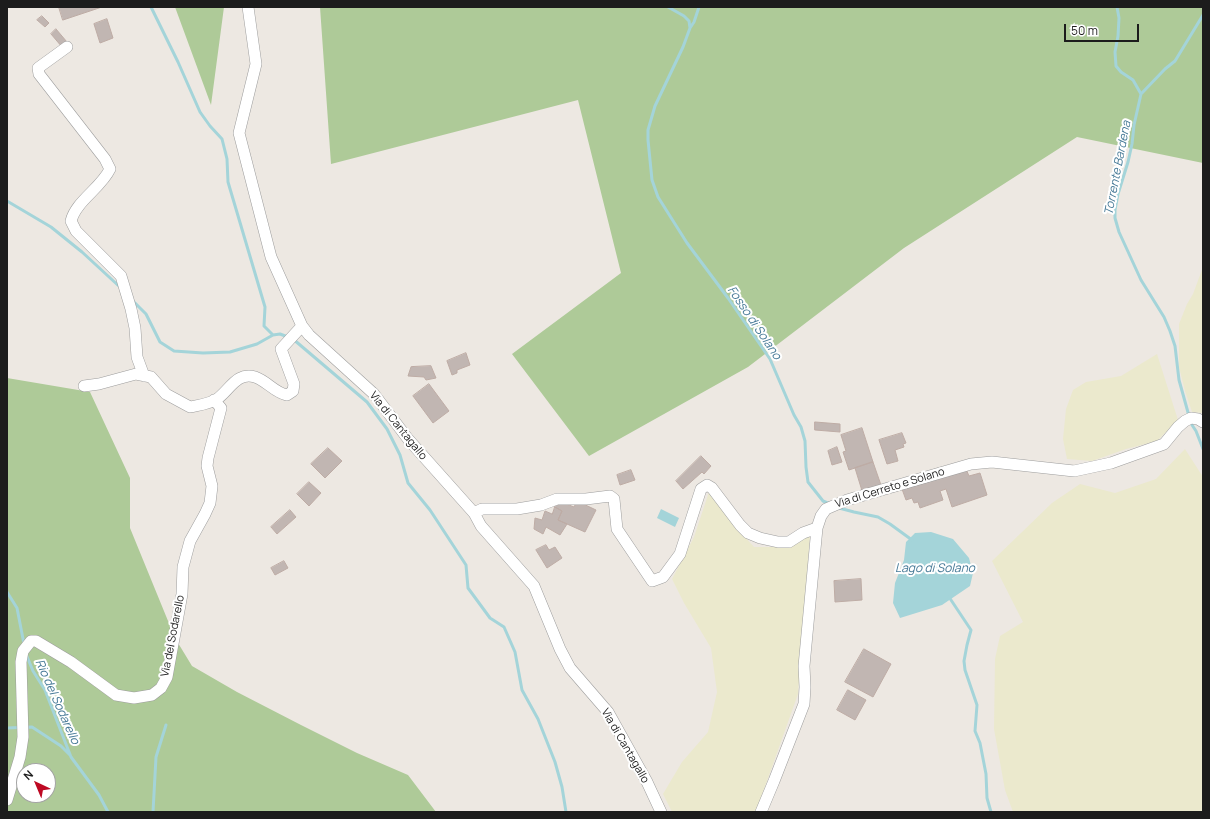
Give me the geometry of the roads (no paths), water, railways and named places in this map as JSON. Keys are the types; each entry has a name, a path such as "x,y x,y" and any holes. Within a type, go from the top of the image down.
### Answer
{"street":[{"name":"Via di Cantagallo","path":"248,7 256,64 239,133 271,258 302,326 309,335 374,394 408,439 474,513 481,526 534,586 560,649 570,668 608,712 647,782 661,812"},
{"path":"67,47 38,68 39,74 105,159 110,168 105,178 73,213 71,221 76,231 121,276 131,309 137,357 144,376"},
{"path":"84,386 136,374 151,377 166,394 190,407 217,399 238,378 247,376 255,377 268,384 281,394 287,395 293,391 294,384 281,349 295,336 302,326"},
{"name":"Via del Sodarello","path":"7,800 20,757 22,737 21,662 23,651 31,641 36,641 71,662 116,695 134,698 152,695 161,688 167,677 182,594 183,567 190,541 210,503 212,486 207,466 221,408 214,400"},
{"name":"Via di Cerreto e Solano","path":"761,812 804,704 804,666 817,528 821,516 826,509 847,500 971,464 992,462 1074,470 1111,463 1164,444 1178,427 1188,419 1198,419 1203,422"},
{"path":"474,513 482,510 517,509 541,506 557,499 586,499 610,496 614,499 617,529 652,581 663,577 680,554 701,489 707,485 712,488 740,525 748,533 760,538 778,542 789,542 804,533 817,528"}],"water":[{"path":"661,509 679,518 675,527 657,518"},
{"name":"Lago di Solano","path":"931,532 953,539 969,558 973,573 970,586 942,605 900,618 893,603 895,583 904,560 906,542 915,533"}],"waterway":[{"path":"151,7 178,62 200,112 222,139 227,159 228,182 265,307 264,326 273,335 280,334 288,337"},
{"name":"Fosso di Solano","path":"668,7 684,16 689,21 690,28 683,47 655,106 648,130 652,180 658,197 687,243 728,298 770,359 794,415 801,427 805,441 808,482 823,501 830,504"},
{"path":"690,28 694,22 699,7"},
{"path":"1117,7 1119,18 1115,52 1116,66 1121,72 1133,80 1141,94"},
{"name":"Torrente Bardena","path":"1189,416 1179,380 1175,346 1170,331 1164,317 1141,280 1119,232 1115,218 1115,210 1118,194 1128,162 1141,94 1165,69 1175,61 1203,15"},
{"path":"7,201 51,227 82,252 121,288"},
{"path":"133,301 146,314 160,342 174,351 203,353 230,352 257,344 273,335"},
{"path":"293,339 367,402 387,429 400,455 408,483 430,510 466,565 468,588 490,618 504,627 515,652 522,690 538,719 555,762 562,787 566,812"},
{"name":"Torrente Bardena","path":"1190,422 1196,431 1203,449"},
{"name":"Fosso di Solano","path":"839,508 878,517 912,540"},
{"name":"Rio del Sodarello","path":"7,592 17,608 24,644"},
{"name":"Fosso di Solano","path":"949,597 971,630 964,661 965,670 977,705 975,731 980,743 986,774 987,798 991,812"},
{"name":"Rio del Sodarello","path":"26,654 33,671 45,690 71,757 99,795 108,812"},
{"path":"153,812 156,757 166,725"},
{"path":"7,728 32,727 61,746 70,755"}]}
